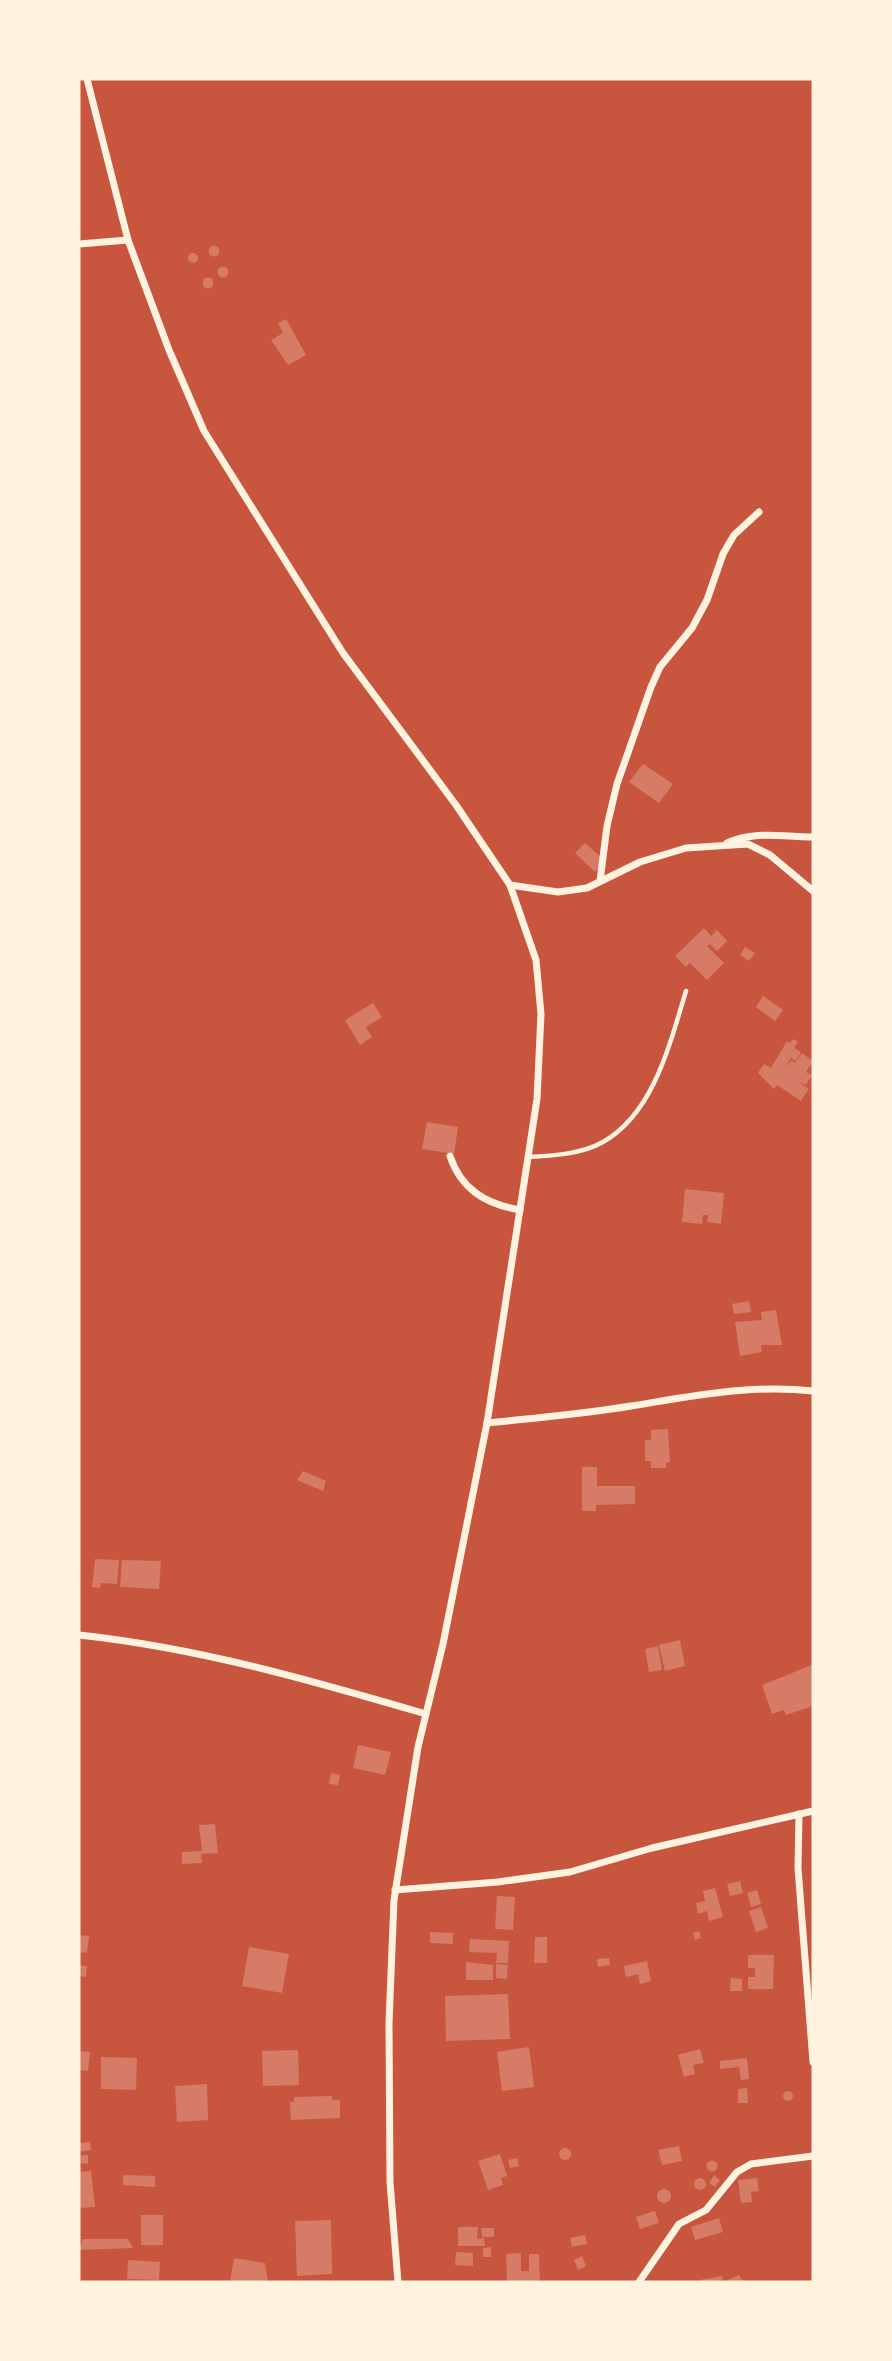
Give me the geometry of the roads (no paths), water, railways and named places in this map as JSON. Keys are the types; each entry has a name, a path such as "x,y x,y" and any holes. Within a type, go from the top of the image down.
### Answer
{"street":[{"path":"87,79 128,240 169,350 204,431 343,653 456,805 510,885 536,960 541,1014 537,1099 486,1423 454,1592 426,1714 395,1890 389,2023 390,2182 398,2282"},
{"path":"79,244 128,240"},
{"path":"600,881 607,826 617,784 651,687 660,667 692,628 708,600 723,554 734,535 759,512"},
{"path":"724,845 743,835 813,837"},
{"path":"510,885 558,892 587,888 640,862 685,848 748,844 770,855 813,891"},
{"path":"450,1156 458,1177 466,1187 493,1203 520,1210"},
{"path":"486,1423 632,1406 704,1392 783,1387 813,1391"},
{"path":"79,1635 138,1641 246,1662 426,1714"},
{"path":"395,1890 498,1882 570,1872 652,1848 813,1811"},
{"path":"799,1814 798,1868 813,2062"},
{"path":"639,2282 679,2224 706,2210 737,2172 751,2164 813,2156"}],"lane":[{"path":"528,1157 553,1156 603,1142 622,1126 646,1096 663,1061 686,991"}]}
